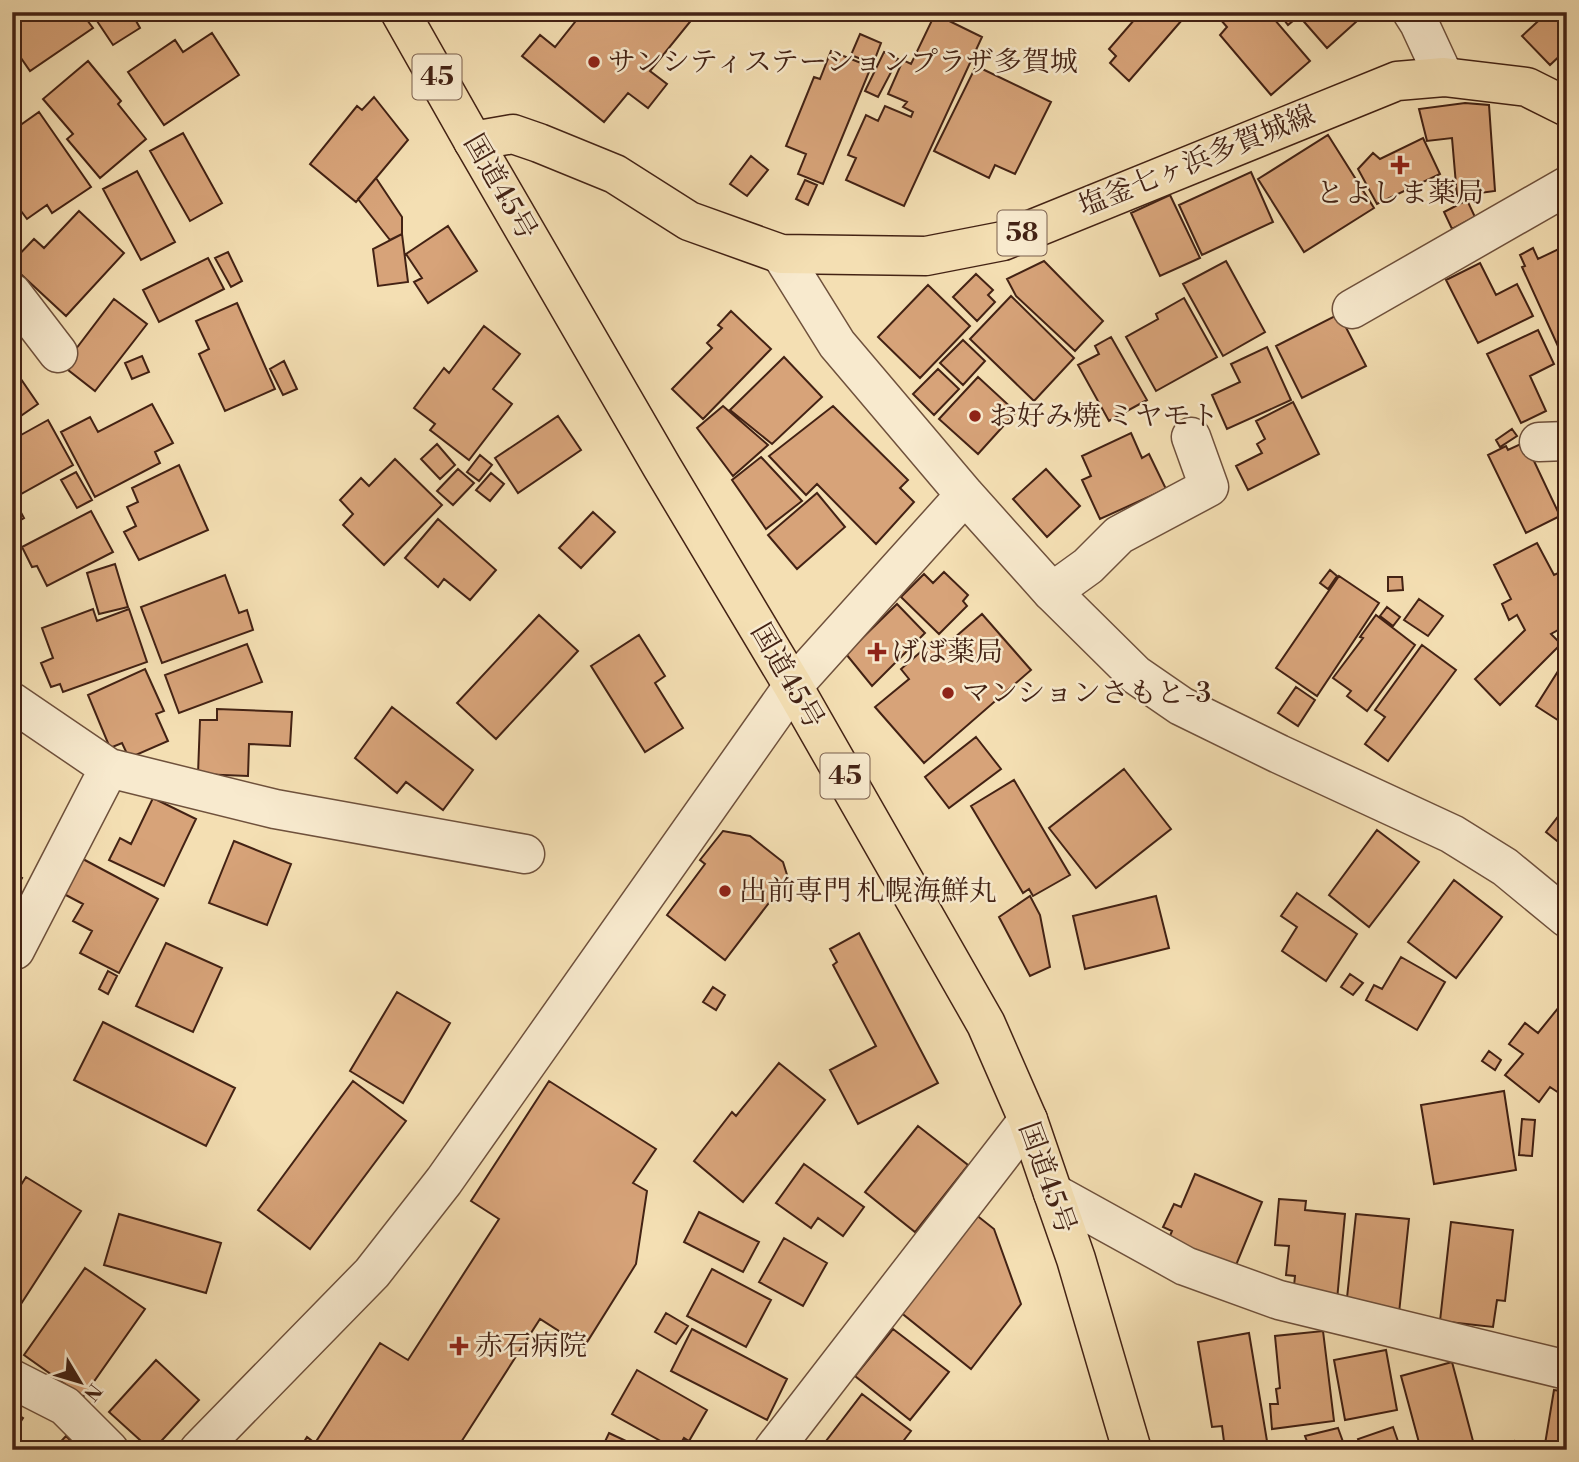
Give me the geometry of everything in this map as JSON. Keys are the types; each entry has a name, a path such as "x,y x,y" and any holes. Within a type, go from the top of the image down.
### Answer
{"main road":[{"name":"国道45号","path":"400,12 655,455 793,686 986,1024 1028,1120 1076,1259 1132,1450"},
{"name":"塩釜七ヶ浜多賀城線","path":"473,141 513,134 539,143 615,174 689,221 782,254 926,256 1003,241 1397,81 1444,77 1527,87 1567,107"}],"street":[{"path":"1412,12 1444,77"},
{"path":"1352,309 1567,186"},
{"path":"782,254 837,344 965,495 1052,592 1136,675 1181,706 1452,834 1506,867 1567,918"},
{"path":"12,293 58,353"},
{"path":"1052,592 1088,566 1119,535 1209,486 1191,437"},
{"path":"199,1450 372,1273 428,1201 793,686 965,495"},
{"path":"12,702 109,768 275,809 525,854"},
{"path":"15,950 109,768"},
{"path":"773,1450 1028,1120"},
{"path":"1053,1193 1185,1266 1279,1300 1567,1370"},
{"path":"12,1379 65,1406 109,1450"}],"building":[{"path":"16,12 81,12 93,28 30,71 12,45 12,15"},
{"path":"91,12 146,12 135,19 140,28 113,45"},
{"path":"226,12 241,12 231,19"},
{"name":"サンシティステーションプラザ多賀城","path":"583,12 698,12 650,71 667,84 648,108 628,93 604,122 522,56 540,35 555,47"},
{"path":"1141,12 1173,12 1182,20 1129,81 1110,63 1116,56 1109,49"},
{"path":"1214,12 1268,12 1310,61 1271,95 1220,35 1227,27"},
{"path":"1278,12 1367,12 1327,48 1299,16 1288,25"},
{"path":"1548,12 1567,12 1567,49 1550,65 1522,36"},
{"path":"935,14 982,37 904,206 846,180 856,158 848,155 866,115 878,121 885,106 911,117 913,112 903,107 907,102 888,94 903,60 911,64"},
{"path":"212,33 239,75 164,125 128,72 175,40 183,52"},
{"path":"860,34 881,43 873,64 851,55"},
{"path":"831,51 871,67 823,184 798,174 806,154 786,146 814,77 820,79"},
{"path":"884,52 898,59 878,97 865,91"},
{"path":"88,61 121,101 118,104 146,139 100,178 67,139 73,134 43,99"},
{"path":"976,66 1051,102 1015,174 995,165 989,178 934,151"},
{"path":"374,97 408,140 356,202 310,164 357,106 362,110"},
{"path":"1465,103 1489,105 1495,191 1457,196 1452,138 1427,141 1419,109"},
{"path":"39,112 91,187 52,213 47,205 27,219 12,199 12,131"},
{"path":"183,133 222,203 190,221 150,151"},
{"path":"1328,135 1374,208 1304,252 1258,179"},
{"path":"1423,138 1440,174 1377,204 1358,169 1373,153 1380,159"},
{"path":"751,156 768,170 747,196 730,184"},
{"path":"137,171 175,242 141,260 103,189"},
{"path":"1251,172 1273,222 1202,255 1179,205"},
{"path":"376,178 402,217 402,234 390,240 358,199"},
{"path":"805,180 817,185 808,205 796,199"},
{"path":"1170,195 1200,258 1160,276 1131,213"},
{"path":"1467,200 1475,217 1452,229 1444,212"},
{"path":"79,211 124,253 66,316 12,266 12,262 34,239 44,248"},
{"path":"448,226 477,271 428,303 414,282 422,278 406,254"},
{"path":"402,234 408,282 378,286 373,249"},
{"path":"1567,245 1567,366 1522,267 1525,266 1520,255 1533,248 1538,259"},
{"path":"228,252 242,281 231,287 215,258"},
{"path":"208,258 224,289 159,322 143,290"},
{"path":"1044,261 1103,321 1075,351 1016,296 1007,279"},
{"path":"1226,261 1265,332 1223,356 1183,284"},
{"path":"1480,263 1496,295 1517,284 1533,316 1478,343 1446,280"},
{"path":"976,274 993,290 988,295 995,302 977,321 953,297"},
{"path":"928,285 970,326 920,378 878,337"},
{"path":"1011,296 1074,358 1034,401 970,339"},
{"path":"1184,298 1217,357 1156,391 1126,337 1158,319 1156,314"},
{"path":"114,299 147,324 95,391 63,366"},
{"path":"237,303 275,389 225,411 199,354 209,349 196,321"},
{"path":"731,311 771,349 703,419 672,389 712,348 707,343 722,328 718,325"},
{"path":"1339,314 1366,366 1302,398 1276,346"},
{"path":"484,326 520,354 493,389 512,404 469,460 430,430 435,424 414,408 444,368 449,373"},
{"path":"1538,330 1554,364 1530,376 1546,411 1521,423 1487,354"},
{"path":"1111,337 1147,400 1109,421 1078,365 1099,354 1095,346"},
{"path":"963,340 985,361 963,385 940,363"},
{"path":"1267,347 1291,400 1227,429 1212,395 1240,382 1231,364"},
{"path":"142,356 149,372 132,379 125,363"},
{"path":"784,357 822,397 772,444 730,410"},
{"path":"284,361 297,389 283,395 270,369"},
{"path":"12,366 38,404 12,422"},
{"path":"938,369 959,389 934,415 913,394"},
{"path":"978,377 1016,412 978,454 939,419"},
{"path":"1293,402 1319,454 1248,490 1236,466 1262,453 1257,444 1265,439 1256,421"},
{"path":"152,404 173,443 155,452 160,463 95,497 61,432 90,417 98,432"},
{"path":"723,406 768,445 733,476 697,428"},
{"path":"833,406 908,480 900,488 914,502 876,544 817,484 806,495 769,456"},
{"path":"558,416 581,450 518,493 495,458"},
{"path":"48,420 73,465 12,499 12,440"},
{"path":"1512,429 1517,436 1500,447 1496,440"},
{"path":"1131,433 1142,458 1149,454 1166,489 1100,519 1082,480 1091,476 1082,456"},
{"path":"1525,442 1560,516 1526,533 1488,455 1506,446 1508,450"},
{"path":"437,444 455,465 440,479 421,459"},
{"path":"480,455 492,465 479,481 467,472"},
{"path":"761,457 802,501 766,529 732,480"},
{"path":"395,459 442,505 384,565 343,525 353,514 340,500 361,478 369,486"},
{"path":"179,465 208,530 139,560 124,532 136,526 127,507 138,502 132,488"},
{"path":"458,469 474,483 453,505 437,491"},
{"path":"1046,469 1080,506 1047,537 1013,499"},
{"path":"76,472 92,500 77,508 61,480"},
{"path":"491,473 504,484 490,501 476,490"},
{"path":"817,493 845,527 797,569 768,535"},
{"path":"18,507 24,518 15,523 12,511"},
{"path":"91,511 113,552 47,586 37,566 32,567 22,547"},
{"path":"593,512 615,532 581,568 559,548"},
{"path":"438,519 496,570 470,600 444,579 438,587 405,558"},
{"path":"1537,543 1554,575 1567,569 1567,601 1563,603 1567,610 1567,625 1551,634 1561,644 1500,705 1475,679 1525,630 1517,615 1509,620 1502,604 1511,599 1494,565"},
{"path":"115,564 128,607 99,614 87,573"},
{"path":"1330,570 1337,576 1328,589 1320,583"},
{"path":"944,572 968,595 963,601 967,606 939,634 901,597 924,574 933,583"},
{"path":"225,575 239,613 247,610 253,630 162,663 141,607"},
{"path":"1339,576 1379,603 1317,696 1276,668"},
{"path":"1388,577 1402,577 1403,590 1388,591"},
{"path":"1419,599 1443,616 1428,636 1404,620"},
{"path":"897,604 925,633 872,686 846,654"},
{"path":"1387,607 1400,617 1393,626 1380,616"},
{"path":"93,609 97,621 129,609 147,662 63,692 60,684 51,687 41,663 53,658 42,628"},
{"name":"マンションさもと-3","path":"982,614 1031,670 924,763 875,707 909,679 901,669 932,642 939,651"},
{"path":"539,615 578,651 496,739 457,703"},
{"path":"1376,615 1415,645 1367,711 1347,696 1351,691 1333,678 1363,638 1360,637"},
{"path":"639,635 665,676 655,683 683,728 645,752 591,666"},
{"path":"247,644 262,682 179,713 165,675"},
{"path":"1422,645 1456,670 1388,761 1365,744 1385,717 1375,710"},
{"path":"1567,657 1567,726 1536,706"},
{"path":"145,669 164,711 156,714 168,741 129,758 122,743 110,748 88,695"},
{"path":"1296,687 1315,700 1298,726 1278,713"},
{"path":"392,707 473,770 443,810 406,782 397,793 355,758"},
{"path":"217,709 292,712 290,746 249,744 248,776 198,774 200,720 217,720"},
{"path":"976,737 1001,769 949,808 925,777"},
{"path":"1124,769 1171,829 1096,888 1049,828"},
{"path":"1014,780 1070,875 1033,896 1029,889 1023,893 971,806"},
{"path":"153,798 196,819 164,886 109,860 120,838 131,844"},
{"path":"1567,805 1567,849 1546,832"},
{"path":"1377,830 1419,862 1369,927 1329,895"},
{"path":"723,831 750,836 783,862 788,878 725,960 667,915 705,864 700,860"},
{"path":"234,841 291,864 267,925 209,903"},
{"path":"81,858 158,899 119,973 80,953 92,931 73,921 83,904 62,893"},
{"path":"12,873 22,878 12,896"},
{"path":"1454,880 1502,917 1456,978 1408,942"},
{"path":"1297,893 1357,934 1326,981 1282,951 1297,927 1281,916"},
{"path":"1030,896 1040,915 1050,967 1030,976 999,917"},
{"path":"1156,896 1169,948 1085,969 1073,916"},
{"path":"859,933 938,1083 858,1124 830,1070 876,1046 833,965 837,962 830,949"},
{"path":"166,943 222,968 193,1032 136,1006"},
{"path":"1401,957 1445,982 1417,1030 1366,1000 1374,985 1382,989"},
{"path":"108,971 117,976 108,994 99,989"},
{"path":"1350,974 1363,983 1353,995 1341,987"},
{"path":"713,987 725,995 716,1010 703,1002"},
{"path":"397,992 450,1023 403,1103 350,1071"},
{"path":"1567,997 1567,1084 1559,1093 1550,1087 1539,1102 1505,1075 1523,1054 1509,1044 1525,1023 1538,1033"},
{"path":"103,1022 235,1088 206,1146 74,1080"},
{"path":"1489,1051 1501,1060 1495,1070 1482,1061"},
{"path":"779,1063 825,1100 743,1202 694,1161 732,1112 736,1116"},
{"path":"353,1081 406,1121 310,1249 258,1210"},
{"path":"549,1081 656,1149 633,1183 647,1191 636,1264 584,1347 540,1319 456,1450 299,1450 307,1437 315,1443 380,1343 408,1360 499,1219 471,1201"},
{"path":"1504,1091 1516,1170 1434,1184 1421,1105"},
{"path":"1522,1119 1535,1120 1532,1156 1519,1155"},
{"path":"918,1126 968,1165 915,1232 865,1192"},
{"path":"804,1164 864,1207 843,1236 818,1218 811,1228 776,1203"},
{"path":"1195,1174 1262,1202 1234,1270 1167,1243 1172,1231 1163,1227 1174,1204 1181,1207"},
{"path":"26,1177 81,1211 21,1304 12,1299 12,1229 18,1220 12,1216 12,1199"},
{"path":"1279,1199 1306,1201 1305,1210 1345,1214 1337,1300 1293,1296 1295,1276 1286,1275 1289,1246 1275,1245"},
{"path":"699,1212 759,1242 743,1272 684,1242"},
{"path":"119,1214 221,1243 206,1293 104,1265"},
{"path":"975,1214 994,1229 1021,1304 971,1369 899,1311"},
{"path":"1356,1214 1409,1219 1399,1313 1346,1307"},
{"path":"1451,1222 1513,1230 1505,1301 1497,1300 1493,1327 1440,1321"},
{"path":"784,1238 827,1263 803,1306 759,1282"},
{"path":"85,1268 145,1309 83,1397 24,1355"},
{"path":"712,1269 771,1300 746,1347 687,1316"},
{"path":"666,1313 688,1326 676,1344 655,1332"},
{"path":"692,1329 787,1379 767,1420 671,1371"},
{"path":"893,1329 949,1372 910,1420 855,1376"},
{"path":"1323,1331 1334,1421 1272,1429 1270,1404 1278,1404 1276,1389 1280,1388 1275,1336"},
{"path":"1249,1333 1267,1441 1225,1449 1222,1426 1212,1427 1198,1342"},
{"path":"1386,1350 1397,1410 1345,1420 1334,1360"},
{"path":"156,1360 199,1400 151,1450 109,1412"},
{"path":"1452,1362 1473,1441 1442,1450 1421,1450 1401,1376"},
{"path":"637,1370 707,1410 689,1441 684,1438 677,1450 612,1414"},
{"path":"1554,1390 1567,1392 1567,1450 1544,1450"},
{"path":"862,1394 911,1431 898,1448 901,1450 838,1450 826,1441"},
{"path":"12,1411 23,1418 12,1435"},
{"path":"1393,1427 1401,1450 1362,1450 1358,1439"},
{"path":"1338,1428 1346,1450 1295,1450 1308,1444 1305,1436"},
{"path":"609,1433 645,1450 601,1450"},
{"path":"66,1436 80,1450 53,1450"},
{"path":"1514,1441 1515,1450 1474,1450"},
{"path":"283,1442 295,1450 278,1450"}],"place":[{"name":"サンシティステーションプラザ多賀城","path":"594,62"},
{"name":"とよしま薬局","path":"1400,165"},
{"name":"お好み焼 ミヤモト","path":"975,416"},
{"name":"げば薬局","path":"877,652"},
{"name":"マンションさもと-3","path":"948,693"},
{"name":"出前専門 札幌海鮮丸","path":"725,891"},
{"name":"赤石病院","path":"459,1346"}]}
